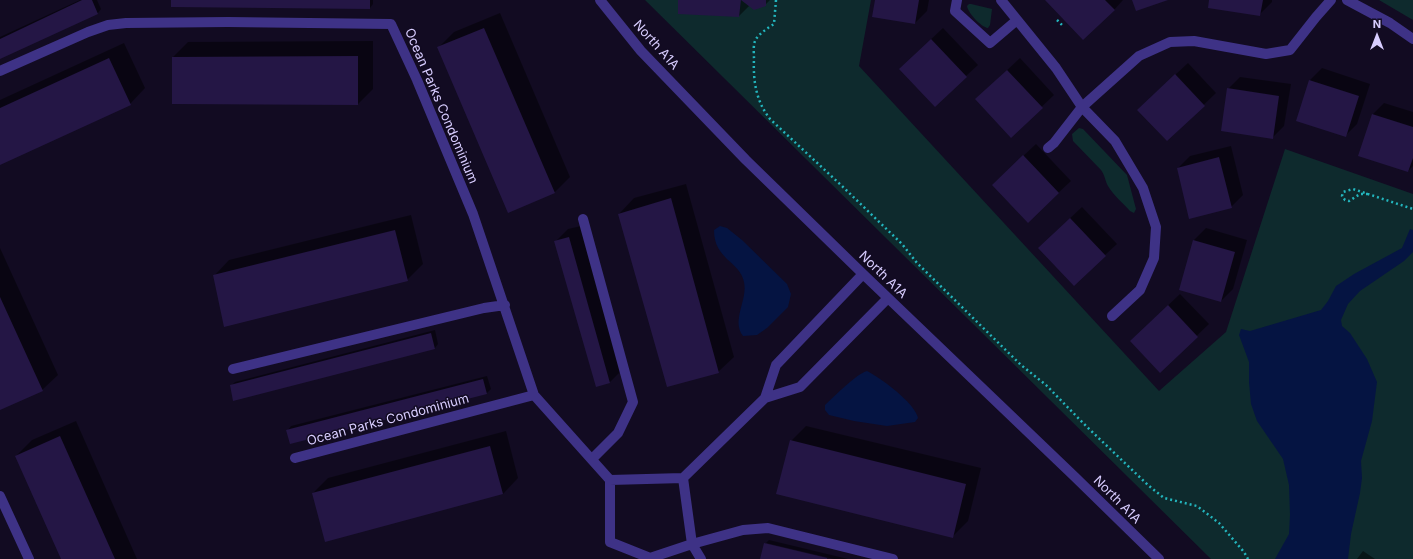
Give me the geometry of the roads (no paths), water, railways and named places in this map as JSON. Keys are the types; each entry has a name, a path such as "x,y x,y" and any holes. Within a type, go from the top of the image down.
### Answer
{"street":[{"name":"North A1A","path":"600,0 641,51 746,160 888,298 1070,471 1159,559"},
{"path":"957,0 955,11 990,43 1017,20"},
{"path":"1001,0 1056,68 1082,107 1115,141 1143,188 1156,227 1154,258 1140,290 1112,316"},
{"path":"1048,148 1054,143 1082,107 1139,56 1170,42 1194,41 1266,54 1290,50 1331,0"},
{"path":"1347,0 1390,23 1413,39"},
{"name":"Ocean Parks Condominium","path":"0,71 88,32 108,25 228,22 391,24 417,80 473,214 505,305 534,395 610,480"},
{"path":"583,218 633,402 618,434 592,459"},
{"path":"863,274 776,365 765,398 684,478 610,480 610,542 650,558 692,544 743,530 768,528 893,559"},
{"path":"765,398 800,387 888,298"},
{"path":"232,369 468,312 505,305"},
{"name":"Ocean Parks Condominium","path":"295,458 534,395"},
{"path":"684,478 692,544 701,559"},
{"path":"0,496 29,559"}]}
